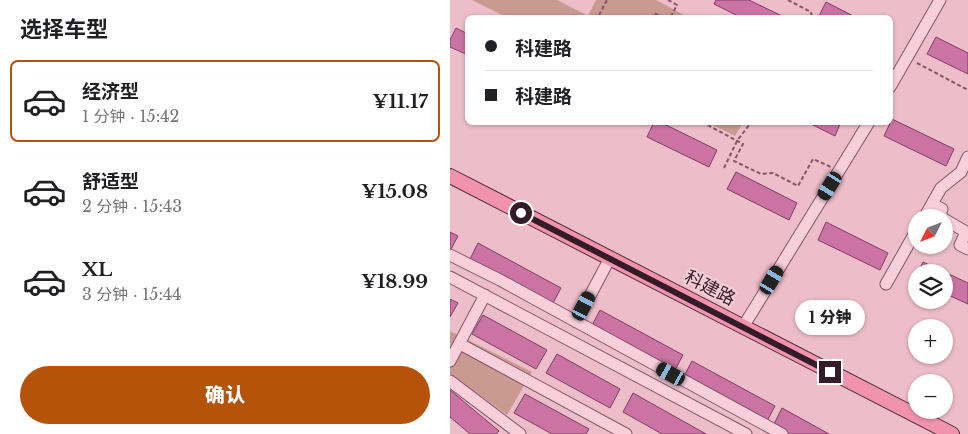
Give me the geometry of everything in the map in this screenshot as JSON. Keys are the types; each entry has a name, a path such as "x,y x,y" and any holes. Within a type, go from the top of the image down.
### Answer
{"main road":[{"name":"科建路","path":"450,176 952,434"}],"street":[{"path":"893,82 940,0"},
{"path":"743,327 867,125"},
{"path":"929,209 941,188 961,172 968,157"},
{"path":"932,204 942,209"},
{"path":"953,224 966,232 960,244 968,249"},
{"path":"886,284 908,245"},
{"path":"450,255 500,280 782,434"},
{"path":"576,322 610,258"},
{"path":"450,277 746,434"},
{"path":"450,361 485,295"},
{"path":"460,344 626,434"},
{"path":"450,381 520,434"}],"path":[{"path":"599,15 607,0"},
{"path":"668,0 676,5 671,15"},
{"path":"788,0 811,12 812,15"},
{"path":"907,58 968,90"},
{"path":"708,125 743,144 734,161 761,174 773,173 798,186 813,159 839,170"},
{"path":"724,168 737,141 749,125"}],"shaded area":[{"path":"472,0 557,0 586,15 502,15"},
{"path":"596,0 656,0 684,15 588,15"},
{"path":"713,125 742,125 735,136"},
{"path":"450,331 532,372 507,415 450,374"}],"building":[{"path":"716,0 749,0 780,15 736,15 714,4"},
{"path":"826,2 851,15 820,15"},
{"path":"456,28 465,32 465,54 450,47 450,40"},
{"path":"936,37 968,53 968,74 927,54"},
{"path":"893,119 954,149 946,166 884,136 889,125 893,125"},
{"path":"653,125 666,125 717,150 709,167 647,137"},
{"path":"813,125 840,125 835,136"},
{"path":"736,172 797,203 789,220 727,189"},
{"path":"826,222 888,253 880,270 818,240"},
{"path":"450,232 458,236 450,251"},
{"path":"478,243 561,288 552,305 469,261"},
{"path":"953,276 968,283 968,304 953,297"},
{"path":"450,299 458,303 450,317"},
{"path":"600,310 683,355 674,372 591,327"},
{"path":"483,315 547,350 536,369 472,334"},
{"path":"557,354 620,389 610,408 546,373"},
{"path":"692,361 775,406 766,423 683,378"},
{"path":"450,390 499,431 496,434 470,434 450,417"},
{"path":"633,393 706,434 662,434 623,412"},
{"path":"525,394 589,429 586,434 552,434 514,413"},
{"path":"782,408 829,434 788,434 773,426"}],"route":[{"path":"521,213 830,372"}]}
